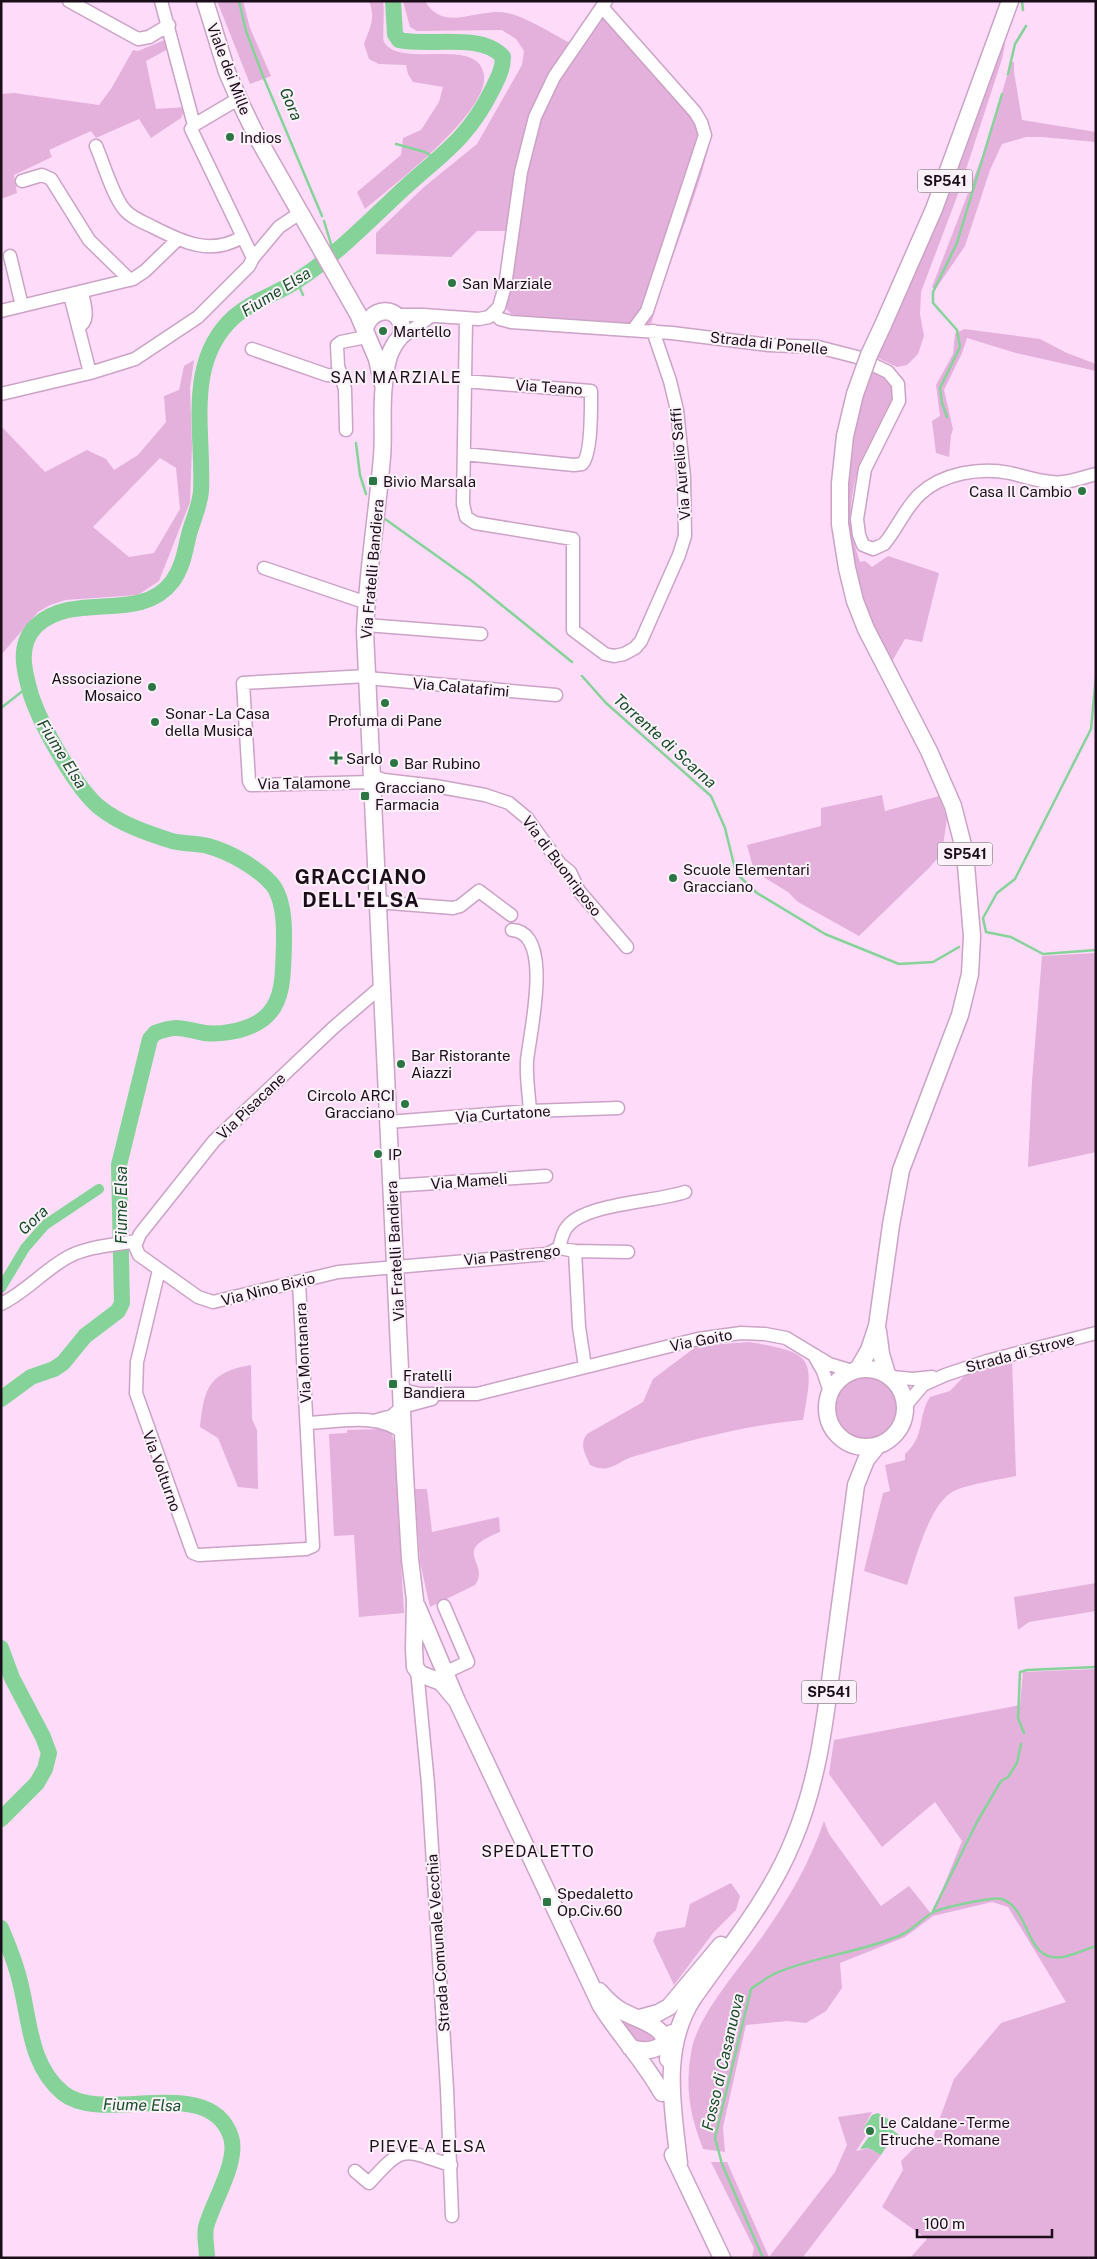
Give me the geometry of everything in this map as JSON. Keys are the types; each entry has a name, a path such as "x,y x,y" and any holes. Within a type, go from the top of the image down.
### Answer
{"main road":[{"name":"Viale dei Mille","path":"206,1 260,128 272,162"},
{"name":"Viale dei Mille","path":"206,1 234,101 272,162 343,289 367,337"},
{"name":"SP541","path":"667,2093 677,2034 684,2014 757,1911 793,1843 809,1800 826,1717 856,1485 853,1458 846,1441 837,1434 831,1424 827,1402 830,1392 842,1377 855,1370 869,1350 877,1326 890,1225 899,1180 908,1149 944,1061 962,1006 971,968 972,927 965,853 953,806 929,751 871,639 856,601 847,568 840,524 840,483 845,436 855,394 869,354 937,201 1010,1"},
{"path":"343,289 367,306 390,313 401,323 397,341 384,348 374,346 367,337 367,320 371,316 390,313"},
{"name":"Via Fratelli Bandiera","path":"367,337 383,386"},
{"name":"Via Fratelli Bandiera","path":"397,341 387,366 383,386 382,457 367,603 367,677 402,1407 410,1559 415,1600 414,1645 422,1673 441,1682 457,1701"},
{"name":"SP541","path":"856,1485 866,1460 877,1446 889,1440 899,1430 904,1418 906,1405 900,1388 889,1376 879,1347 877,1326"},
{"path":"855,1370 878,1370 889,1376"},
{"path":"846,1441 861,1446 877,1446"},
{"name":"Via Fratelli Bandiera","path":"415,1600 457,1701 601,2006 630,2047 667,2093"},
{"path":"414,1645 424,1640 432,1640"},
{"path":"422,1673 438,1672 444,1669"},
{"name":"SP541","path":"722,2258 667,2134 667,2093 663,2057 672,2018 681,2003 731,1935 768,1890"},
{"path":"640,2018 658,2013 668,2007 706,1960 731,1935"},
{"name":"Via Fratelli Bandiera","path":"590,1980 616,2007 655,2027 666,2041"},
{"path":"630,2047 646,2052 655,2049 666,2041 671,2036 684,2004 701,1988"}],"street":[{"path":"69,1 138,39 149,37 169,25"},
{"path":"162,2 194,125 192,131 253,258"},
{"path":"390,313 485,319 494,313 504,291 521,172 537,110 554,77 604,4 695,112 701,122 705,135 648,306 642,319 633,330"},
{"path":"223,38 225,50 239,90 234,101"},
{"path":"194,125 234,101 244,101 260,128"},
{"path":"96,146 125,210 178,240 199,246 214,247 226,245 242,237"},
{"path":"22,181 42,175 51,179 91,243 130,280"},
{"path":"1,394 90,373 135,359 193,321 249,266 253,258 279,227 294,217"},
{"path":"1,311 130,280 142,274 178,240"},
{"path":"10,256 22,306"},
{"path":"76,294 86,319 78,327 90,373"},
{"name":"Strada di Ponelle","path":"494,313 500,319 511,322 653,331 769,346 826,348 857,357 879,367 893,376 899,387 899,400 869,460 860,490 857,514 858,535 863,545 868,548 877,548 884,544 911,504 922,492 958,475 970,472 999,472 1059,483 1096,474"},
{"path":"397,341 431,316"},
{"path":"464,454 466,319"},
{"name":"Via Aurelio Saffi","path":"464,454 463,504 467,519 475,523 573,539 574,631 608,656 624,654 640,644 679,555 686,532 684,477 676,402 669,375 653,331"},
{"path":"346,430 344,389 336,352 338,344 367,337"},
{"path":"252,349 327,375 340,376"},
{"name":"Via Teano","path":"464,381 591,391 585,460 580,465 464,454"},
{"path":"264,568 367,603"},
{"path":"366,625 481,634"},
{"name":"Via Calatafimi","path":"367,677 556,695"},
{"name":"Via Talamone","path":"367,677 243,683 249,781 251,785 372,779"},
{"name":"Via di Buonriposo","path":"372,779 435,786 484,795 509,803 527,818 560,864 570,872 579,891 627,947"},
{"path":"377,902 452,908 460,906 479,891 511,915"},
{"path":"512,930 522,931 526,935 532,950 536,969 537,1002 527,1062 530,1111"},
{"name":"Via Pisacane","path":"131,1242 214,1141 333,1028 382,986"},
{"name":"Via Curtatone","path":"388,1122 530,1111 618,1108"},
{"name":"Via Mameli","path":"391,1186 546,1176"},
{"path":"559,1248 566,1228 580,1218 617,1205 685,1192"},
{"path":"1,1304 19,1294 68,1257 131,1242"},
{"name":"Via Nino Bixio","path":"131,1242 137,1254 158,1270 202,1299 212,1302 331,1274 395,1266"},
{"name":"Via Pastrengo","path":"395,1266 550,1253 559,1248 574,1251 628,1252"},
{"path":"574,1251 579,1327 585,1367"},
{"name":"Via Volturno","path":"158,1270 137,1362 136,1393 155,1451 192,1550 199,1555 306,1549 312,1547"},
{"name":"Via Montanara","path":"299,1283 312,1547"},
{"name":"Via Goito","path":"402,1387 416,1394 444,1396 481,1393 698,1339 736,1333 765,1334 786,1338 829,1364 855,1370"},
{"name":"Strada di Strove","path":"906,1405 922,1385 945,1375 987,1361 1096,1333"},
{"path":"814,1355 823,1371 830,1392"},
{"name":"Strada di Strove","path":"889,1376 913,1379 945,1375"},
{"name":"Via Goito","path":"402,1407 444,1396"},
{"name":"Via Montanara","path":"307,1423 377,1420 392,1416 402,1407"},
{"name":"Via Montanara","path":"377,1420 390,1424 404,1433"},
{"path":"444,1606 468,1662 444,1669"},
{"name":"Strada Comunale Vecchia","path":"422,1673 451,2165 452,2216"},
{"path":"355,2171 369,2183 393,2157 407,2152 451,2165"}],"shaded area":[{"path":"217,1 243,1 250,28 271,76 250,84"},
{"path":"369,1 383,1 383,40 393,50 406,53 469,57 479,64 484,76 481,91 471,109 455,128 416,167 365,209 357,192 401,155 403,138 421,130 439,102 443,87 413,82 408,74 406,65 379,64 369,59 364,44 372,18"},
{"path":"403,1 425,1 433,11 442,16 452,18 496,12 507,13 530,21 570,43 598,20 604,18 693,118 709,146 696,191 651,324 600,323 511,314 502,304 508,231 477,231 451,257 376,254 376,233 424,187 477,144 522,65 524,51 516,39 502,30 417,31 410,27"},
{"path":"167,39 170,48 146,61 156,109 186,107 181,118 151,138 139,119 96,138 91,131 49,150 52,157 14,175 17,193 1,199 1,94 14,93 99,105 111,89 133,50 138,51"},
{"path":"1003,43 1005,44 1002,59 958,194 921,292 920,314 924,336 918,354 907,365 897,367 876,357 939,215"},
{"path":"1011,62 1014,62 1022,120 1096,132 1096,142 1026,137 1002,144 990,170 965,246 935,290 932,287 988,141"},
{"path":"964,329 1040,339 1067,353 1096,364 1096,371 1016,353 967,338 944,390 953,429 949,457 936,453 932,421 940,416 936,385 953,354 955,334"},
{"path":"194,360 190,388 192,446 190,502 159,581 138,595 65,600 50,605 38,612 1,655 1,426 45,472 87,450 106,459 114,470 138,455 166,422 164,396 179,390 184,366","holes":["160,458 176,468 180,509 154,553 129,557 93,527"]},
{"path":"871,369 891,381 894,388 894,396 888,414 863,457 855,484 851,504 851,523 853,540 860,562 865,561 872,567 888,556 939,573 922,642 905,639 891,663 867,609 852,554 848,526 848,469 852,439"},
{"path":"882,795 885,811 939,796 947,818 942,853 859,936 798,902 788,892 754,871 747,845 821,826 821,808"},
{"path":"1096,953 1096,1152 1028,1167 1032,1081 1042,956"},
{"path":"749,1342 786,1350 804,1361 808,1370 809,1382 803,1420 761,1425 698,1439 635,1456 608,1468 597,1468 590,1465 583,1445 587,1434 643,1402 653,1379 697,1346"},
{"path":"1012,1359 1016,1476 970,1485 956,1490 947,1496 931,1518 919,1547 907,1585 864,1571 883,1493 890,1491 885,1465 905,1460 905,1454 912,1447 919,1433 926,1404 930,1397 950,1391 968,1372"},
{"path":"251,1365 252,1419 257,1430 258,1489 238,1487 218,1438 200,1427 204,1402 211,1384 217,1377 226,1372"},
{"path":"867,1375 880,1378 890,1385 897,1395 900,1408 897,1421 890,1431 880,1438 867,1441 854,1438 844,1431 837,1421 834,1408 837,1395 844,1385 854,1378"},
{"path":"379,1429 391,1432 394,1441 404,1613 359,1617 354,1535 334,1536 329,1434 347,1433 347,1430"},
{"path":"415,1489 427,1489 432,1532 499,1517 500,1532 485,1539 477,1545 474,1551 479,1577 475,1585 430,1607 420,1562"},
{"path":"1096,1583 1096,1611 1029,1622 1018,1630 1014,1597"},
{"path":"1096,1669 1096,2258 910,2258 927,2239 882,2207 903,2170 901,2161 916,2146 932,2140 954,2079 1001,2023 1066,2002 1008,1907 992,1902 933,1916 905,1937 840,1963 842,1988 826,2011 806,2023 787,2021 746,2025 723,2127 725,2152 703,2149 692,2113 689,2091 689,2066 695,2039 701,2023 710,2008 782,1907 812,1852 824,1821 829,1834 881,1906 909,1886 932,1915 962,1841 935,1802 882,1847 829,1774 834,1740 1020,1705 1023,1672"},
{"path":"731,1883 740,1896 736,1910 713,1933 674,1985 653,1941 657,1932 685,1927 690,1904"},
{"path":"612,2011 647,2025 657,2042 639,2048"},
{"path":"872,2112 863,2129 868,2132 856,2151 869,2148 881,2155 802,2258 752,2258 754,2248 711,2162 727,2162 769,2257 835,2172 847,2145 838,2117"},
{"path":"878,2113 888,2119 891,2129 899,2135 892,2146 888,2144 881,2155 869,2148 860,2149 871,2134 863,2129 872,2115"}],"waterway":[{"name":"Gora","path":"239,1 246,31 263,76 322,216"},
{"name":"Fiume Elsa","path":"1,1399 31,1377 54,1369 63,1363 85,1336 118,1311 122,1303 119,1165 150,1039 155,1033 175,1028 205,1033 224,1033 244,1029 255,1024 269,1014 280,994 284,948 283,912 280,901 271,883 258,871 225,852 204,845 172,841 134,827 107,813 90,798 60,755 36,708 24,668 26,641 36,626 51,615 87,607 143,602 159,594 172,582 185,553 201,491 200,399 202,376 208,355 218,335 241,311 312,271 362,228 450,148 471,124 491,92 499,75 503,57 494,49 469,42 411,42 399,40 395,34 393,1"},
{"path":"1022,1 1023,10"},
{"path":"1008,74 1015,44 1026,26"},
{"path":"947,417 942,403 940,388 960,347 957,330 933,303 933,292 957,243 1002,94"},
{"path":"396,144 425,152 438,160"},
{"name":"Gora","path":"324,221 334,254"},
{"name":"Torrente di Scarna","path":"297,281 303,295"},
{"name":"Torrente di Scarna","path":"356,443 360,475 366,494"},
{"name":"Torrente di Scarna","path":"385,519 472,581 572,662"},
{"name":"Torrente di Scarna","path":"582,676 606,703 711,796 725,828 736,873 757,893 825,934 899,964 933,962 959,947"},
{"path":"1096,676 1091,729 1015,879 997,893 983,918 986,932 1011,937 1043,954 1096,950"},
{"path":"1,708 29,686"},
{"name":"Gora","path":"1,1288 25,1248 45,1225 99,1189"},
{"name":"Fiume Elsa","path":"1,1648 12,1678 43,1737 49,1753 45,1769 37,1783 1,1819"},
{"path":"1024,1733 1018,1718 1020,1672 1027,1670 1096,1667"},
{"path":"933,1911 977,1822 1001,1781 1008,1777 1017,1763 1021,1744"},
{"name":"Fosso di Casanuova","path":"763,2258 722,2164 715,2138 751,1989 771,1976 789,1968 869,1946 901,1935 928,1915 937,1911 989,1899 1002,1899 1012,1905 1019,1914 1034,1944 1041,1952 1050,1957 1063,1957 1096,1946"},
{"name":"Fiume Elsa","path":"1,1928 17,1972 37,2054 43,2068 63,2093 81,2102 103,2105 179,2103 202,2107 219,2118 231,2137 232,2147 228,2170 206,2227 207,2258"}],"place":[{"name":"Indios","path":"230,137"},
{"name":"San Marziale","path":"452,283"},
{"name":"Martello","path":"383,331"},
{"name":"Bivio Marsala","path":"373,481"},
{"name":"Casa Il Cambio","path":"1082,491"},
{"name":"Associazione Mosaico","path":"152,687"},
{"name":"Profuma di Pane","path":"385,703"},
{"name":"Sonar - La Casa della Musica","path":"155,722"},
{"name":"Sarlo","path":"336,758"},
{"name":"Bar Rubino","path":"394,763"},
{"name":"Gracciano Farmacia","path":"365,796"},
{"name":"Scuole Elementari Gracciano","path":"673,878"},
{"name":"Bar Ristorante Aiazzi","path":"401,1064"},
{"name":"Circolo ARCI Gracciano","path":"405,1104"},
{"name":"IP","path":"378,1154"},
{"name":"Fratelli Bandiera","path":"393,1384"},
{"name":"Spedaletto Op.Civ.60","path":"547,1902"},
{"name":"Le Caldane - Terme Etruche - Romane","path":"870,2131"}],"district":[{"name":"SAN MARZIALE","path":"396,377"},
{"name":"GRACCIANO DELL'ELSA","path":"361,888"},
{"name":"SPEDALETTO","path":"538,1851"},
{"name":"PIEVE A ELSA","path":"428,2146"}]}
